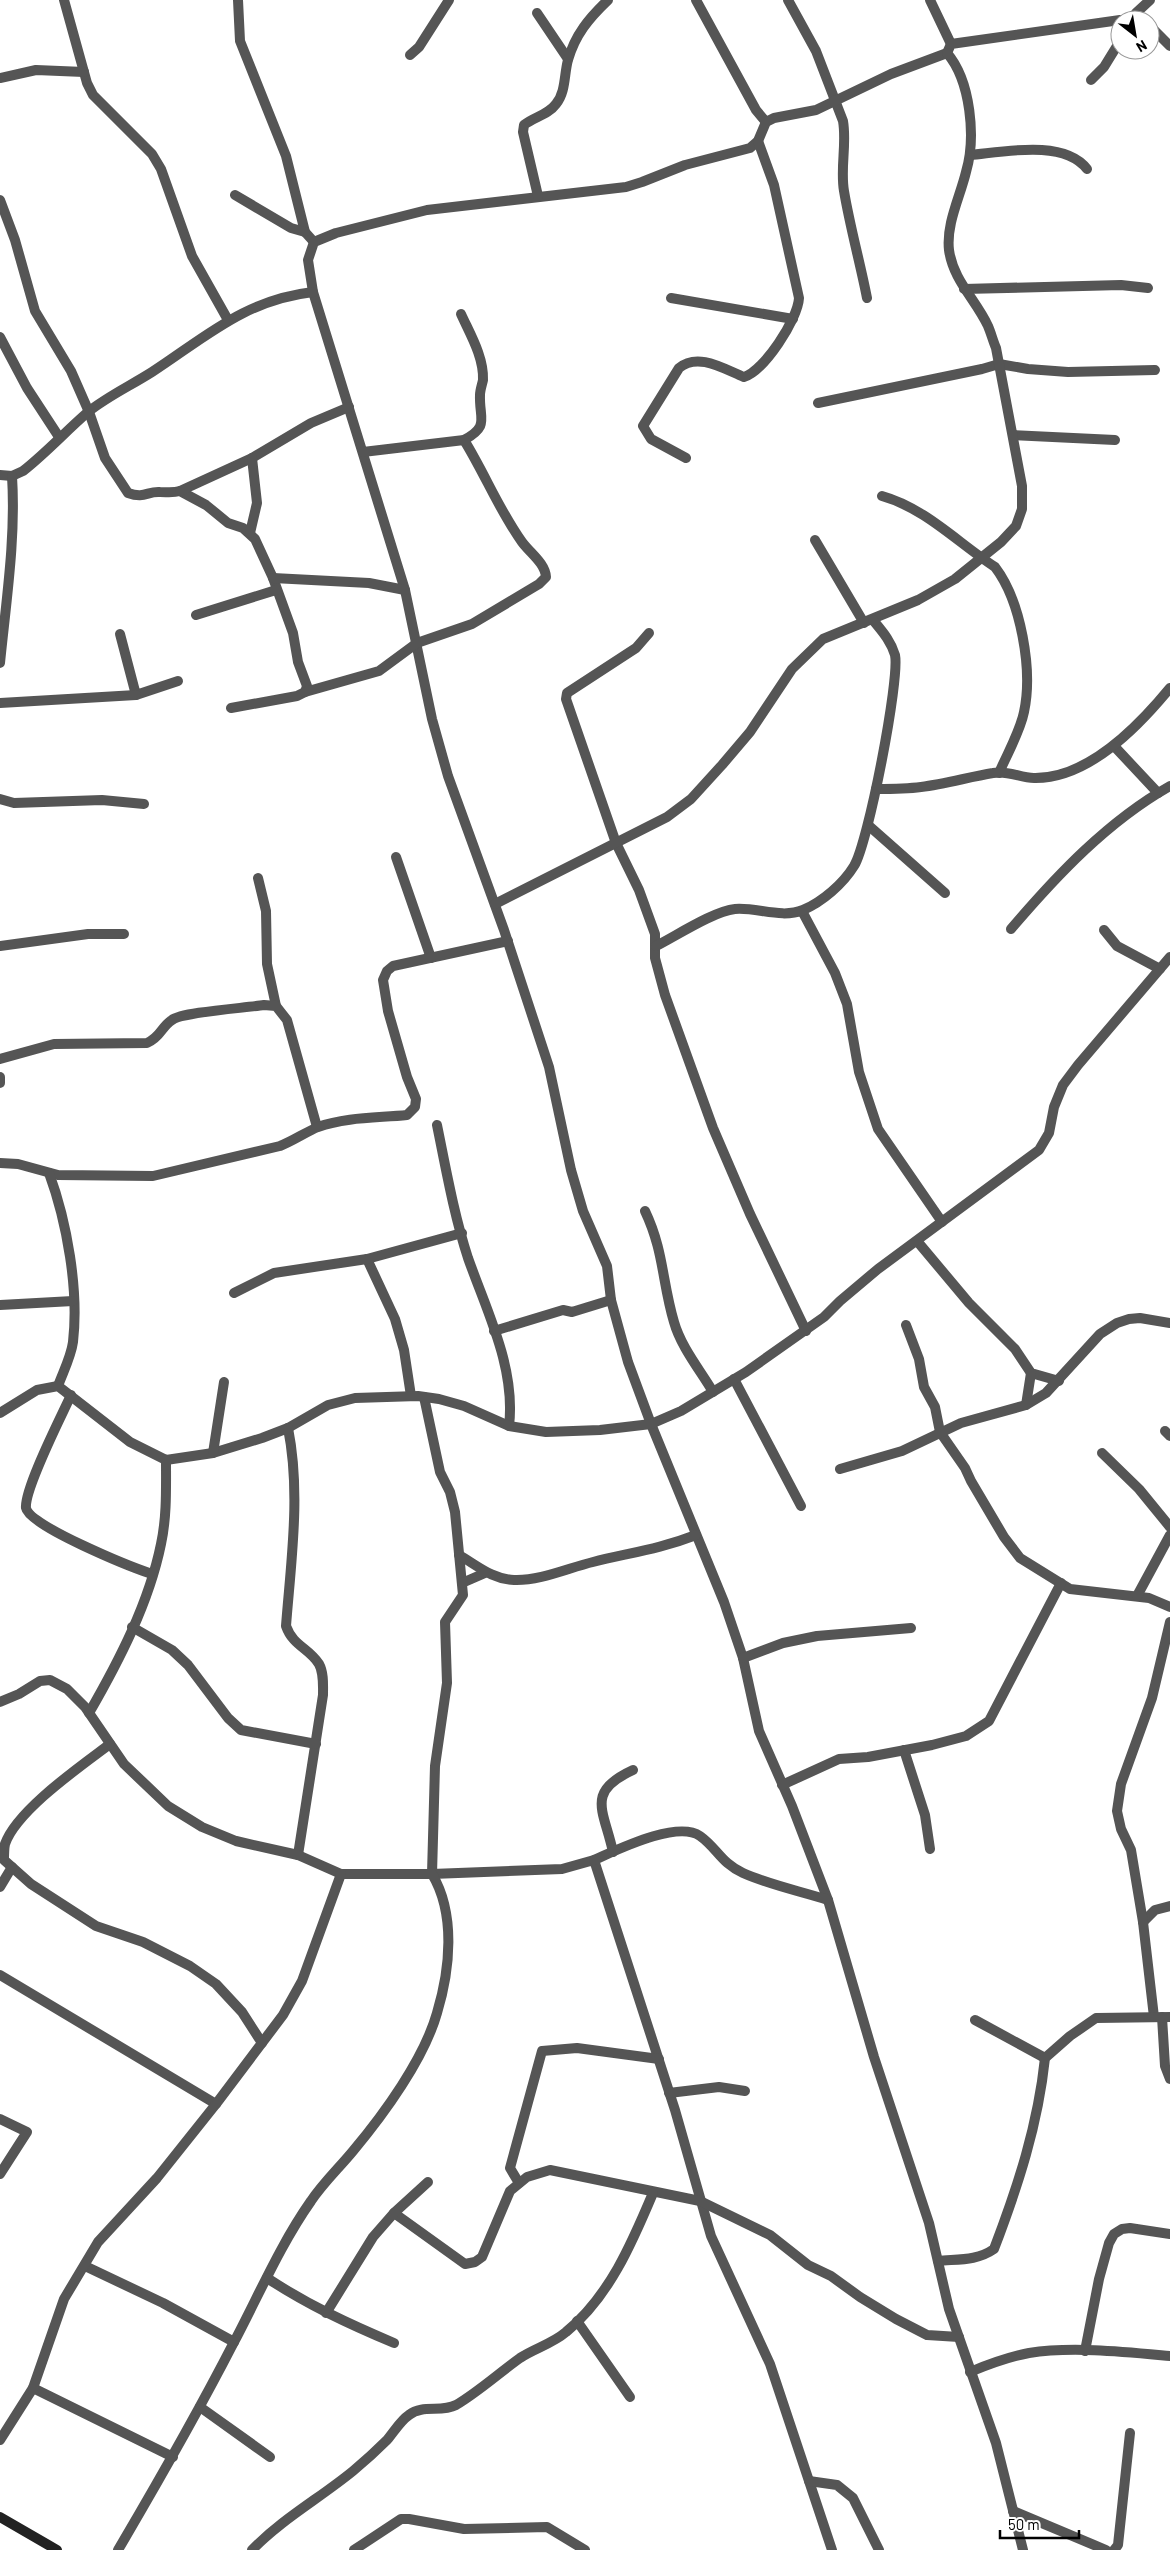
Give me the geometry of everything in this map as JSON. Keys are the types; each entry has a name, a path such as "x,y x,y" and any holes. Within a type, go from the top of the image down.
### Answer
{"street":[{"path":"64,0 84,72 93,95 152,154 161,168 192,256 228,320"},
{"path":"238,0 240,41 286,156 305,232 314,242"},
{"path":"410,55 419,47 449,0"},
{"path":"538,196 526,148 523,132 524,125 550,111 557,104 562,91 568,59 585,22 608,0"},
{"path":"696,0 756,110 766,122"},
{"path":"788,0 816,51 837,102 845,132 842,164 844,190 867,298"},
{"path":"494,904 667,817 691,799 750,732 768,702 805,654 823,639 918,600 955,579 1016,526 1022,508 1022,486 999,364 988,327 964,289 949,250 949,230 970,155 969,112 964,80 930,0"},
{"path":"537,13 568,59"},
{"path":"1023,2550 996,2443 970,2372 942,2284 929,2223 880,2075 828,1900 792,1806 758,1731 743,1658 724,1602 651,1424 628,1362 611,1300 607,1266 583,1211 571,1170 549,1067 508,941 448,776 432,720 406,590 313,292 308,260 314,242 336,233 427,210 626,187 685,166 750,148 758,141 766,122 774,118 816,110 837,102 891,74 949,48 1110,22"},
{"path":"1160,36 1170,46"},
{"path":"1091,80 1104,67 1110,57"},
{"path":"0,78 36,70 84,72"},
{"path":"686,458 651,439 643,426 679,368 687,361 696,359 744,377 752,374 759,368 793,319 799,307 799,298 774,185 758,141"},
{"path":"970,155 1051,151 1073,158 1087,169"},
{"path":"235,195 291,228 305,232"},
{"path":"0,200 15,240 35,311 71,371 89,412 105,458 128,494 140,497 159,492 172,493 180,491 252,458 304,427 349,407"},
{"path":"964,289 1121,285 1148,288"},
{"path":"0,475 12,476 36,460 112,394 150,373 228,320 262,303 286,295 313,292"},
{"path":"671,298 793,319"},
{"path":"363,452 464,440 476,434 481,427 480,395 483,378 477,348 460,314"},
{"path":"0,337 27,388 60,438"},
{"path":"818,403 999,364 1028,370 1068,372 1155,370"},
{"path":"1013,435 1115,440"},
{"path":"231,708 298,696 305,692 379,671 418,643 472,624 539,584 546,577 546,569 523,544 496,501 488,480 464,440"},
{"path":"250,533 257,503 252,458"},
{"path":"0,663 10,564 12,476"},
{"path":"180,491 206,504 228,523 243,528 250,533 273,578 293,633 298,662 307,686 305,692"},
{"path":"882,496 900,501 931,520 999,572 1012,599 1021,634 1026,669 1024,714 999,773"},
{"path":"656,946 718,914 735,909 784,914 802,910 840,885 863,848 876,789 893,686 895,657 890,641 869,621 815,540"},
{"path":"273,578 369,583 406,590"},
{"path":"196,615 276,590"},
{"path":"120,634 136,695"},
{"path":"649,634 636,648 567,692 566,699 616,844 639,890 655,934 655,958 665,995 713,1128 750,1214 806,1330"},
{"path":"0,703 136,695 178,681"},
{"path":"876,789 919,788 999,773 1017,773 1033,778 1057,775 1086,763 1114,746 1129,734 1170,688"},
{"path":"1114,746 1158,792"},
{"path":"1011,929 1041,894 1094,843 1158,792 1170,786"},
{"path":"0,799 14,803 102,800 144,804"},
{"path":"868,825 945,892"},
{"path":"396,857 431,958"},
{"path":"258,878 266,911 267,964 276,1006 286,1020 317,1127"},
{"path":"802,910 835,974 847,1004 860,1072 878,1129 942,1222"},
{"path":"1104,930 1117,946 1160,969"},
{"path":"0,946 88,934 124,934"},
{"path":"0,1163 18,1164 58,1175 153,1176 280,1146 300,1138 317,1127 349,1119 408,1115 415,1107 416,1099 407,1077 388,1010 383,980 386,971 393,966 508,941"},
{"path":"0,1413 37,1390 58,1386 130,1442 166,1460 213,1453 288,1428 328,1405 355,1398 424,1397 464,1406 510,1426 546,1432 600,1430 651,1424 681,1411 714,1392 824,1318 840,1300 878,1269 1038,1150 1049,1133 1054,1108 1063,1085 1170,957"},
{"path":"0,1059 54,1044 147,1043 157,1039 171,1020 186,1014 264,1005 276,1006"},
{"path":"0,1077 0,1083"},
{"path":"437,1125 462,1233 509,1380 512,1402 510,1426"},
{"path":"48,1173 57,1196 65,1229 73,1301 73,1344 58,1386"},
{"path":"645,1211 656,1233 660,1248 674,1323 714,1392"},
{"path":"234,1293 274,1274 367,1259 462,1233"},
{"path":"917,1241 969,1303 1015,1349 1031,1373 1059,1381"},
{"path":"367,1259 395,1320 404,1350 411,1396"},
{"path":"494,1331 563,1310 572,1312 611,1300"},
{"path":"0,1305 73,1301"},
{"path":"840,1469 902,1451 961,1423 1026,1405 1046,1393 1100,1334 1117,1323 1129,1318 1140,1318 1170,1324"},
{"path":"906,1325 919,1358 924,1386 935,1407 940,1432 966,1468 971,1481 1004,1537 1020,1558 1070,1589 1137,1596 1170,1607"},
{"path":"1026,1405 1031,1373"},
{"path":"734,1379 801,1506"},
{"path":"213,1453 224,1382"},
{"path":"71,1395 30,1490 26,1508 32,1519 94,1552 152,1574"},
{"path":"118,2550 173,2458 267,2278 310,2202 378,2119 422,2053 438,2013 449,1937 440,1887 432,1874 434,1766 447,1684 445,1622 463,1595 455,1512 450,1492 440,1472 424,1397"},
{"path":"288,1428 294,1456 294,1522 286,1626 290,1638 319,1665 322,1676 323,1696 298,1854"},
{"path":"1102,1454 1139,1489 1170,1527"},
{"path":"89,1713 132,1627 161,1545 166,1506 166,1460"},
{"path":"460,1555 485,1573 515,1580 534,1578 593,1562 664,1548 696,1535"},
{"path":"1137,1596 1170,1535"},
{"path":"462,1584 485,1573"},
{"path":"782,1785 839,1759 868,1757 966,1736 989,1721 1061,1583"},
{"path":"1170,1622 1152,1698 1121,1784 1117,1810 1122,1829 1131,1850 1162,2017 1165,2066 1170,2079"},
{"path":"132,1627 172,1650 188,1665 228,1718 241,1730 316,1744"},
{"path":"743,1658 783,1643 817,1636 911,1628"},
{"path":"0,1702 19,1694 40,1681 50,1680 67,1689 89,1713 124,1764 168,1806 202,1827 236,1841 298,1854 341,1874 432,1874 562,1868 594,1860 656,1836 681,1831 698,1834 722,1860 743,1873 828,1900"},
{"path":"110,1744 50,1790 16,1826 5,1845 4,1860 31,1884 96,1926 143,1942 190,1966 216,1984 242,2012 262,2043"},
{"path":"904,1750 925,1815 930,1849"},
{"path":"613,1852 601,1808 603,1792 613,1779 633,1770"},
{"path":"594,1860 692,2166 710,2236 770,2364 832,2550"},
{"path":"0,1888 12,1867"},
{"path":"0,2440 33,2388 64,2300 98,2242 157,2178 216,2104 283,2014 302,1981 341,1874"},
{"path":"1143,1922 1156,1910 1170,1906"},
{"path":"0,1975 216,2104"},
{"path":"938,2261 985,2256 994,2249 1028,2149 1040,2102 1045,2058 1070,2036 1096,2018 1162,2017"},
{"path":"975,2020 1045,2058"},
{"path":"519,2183 510,2168 542,2051 577,2048 658,2059"},
{"path":"669,2093 719,2086 745,2091"},
{"path":"0,2119 27,2132 0,2174"},
{"path":"394,2213 465,2264 475,2262 482,2257 510,2191 527,2177 550,2170 653,2193 700,2201 770,2235 808,2265 831,2276 860,2297 896,2319 927,2334 959,2337"},
{"path":"326,2314 373,2237 394,2213 428,2182"},
{"path":"252,2550 289,2518 355,2469 410,2414 426,2408 442,2410 456,2405 523,2357 552,2342 577,2321 611,2279 631,2244 653,2193"},
{"path":"1085,2351 1099,2279 1109,2243 1114,2234 1122,2229 1130,2228 1170,2234"},
{"path":"85,2266 163,2303 234,2342"},
{"path":"267,2278 326,2314 394,2342"},
{"path":"577,2321 630,2397"},
{"path":"970,2372 999,2360 1030,2353 1085,2351 1170,2356"},
{"path":"33,2388 173,2458"},
{"path":"200,2407 270,2457"},
{"path":"1114,2550 1118,2545 1130,2433"},
{"path":"809,2481 837,2485 854,2498 879,2550"},
{"path":"1013,2511 1106,2550"},
{"path":"0,2517 57,2550"},
{"path":"354,2550 401,2519 464,2529 547,2527 585,2550"}]}
